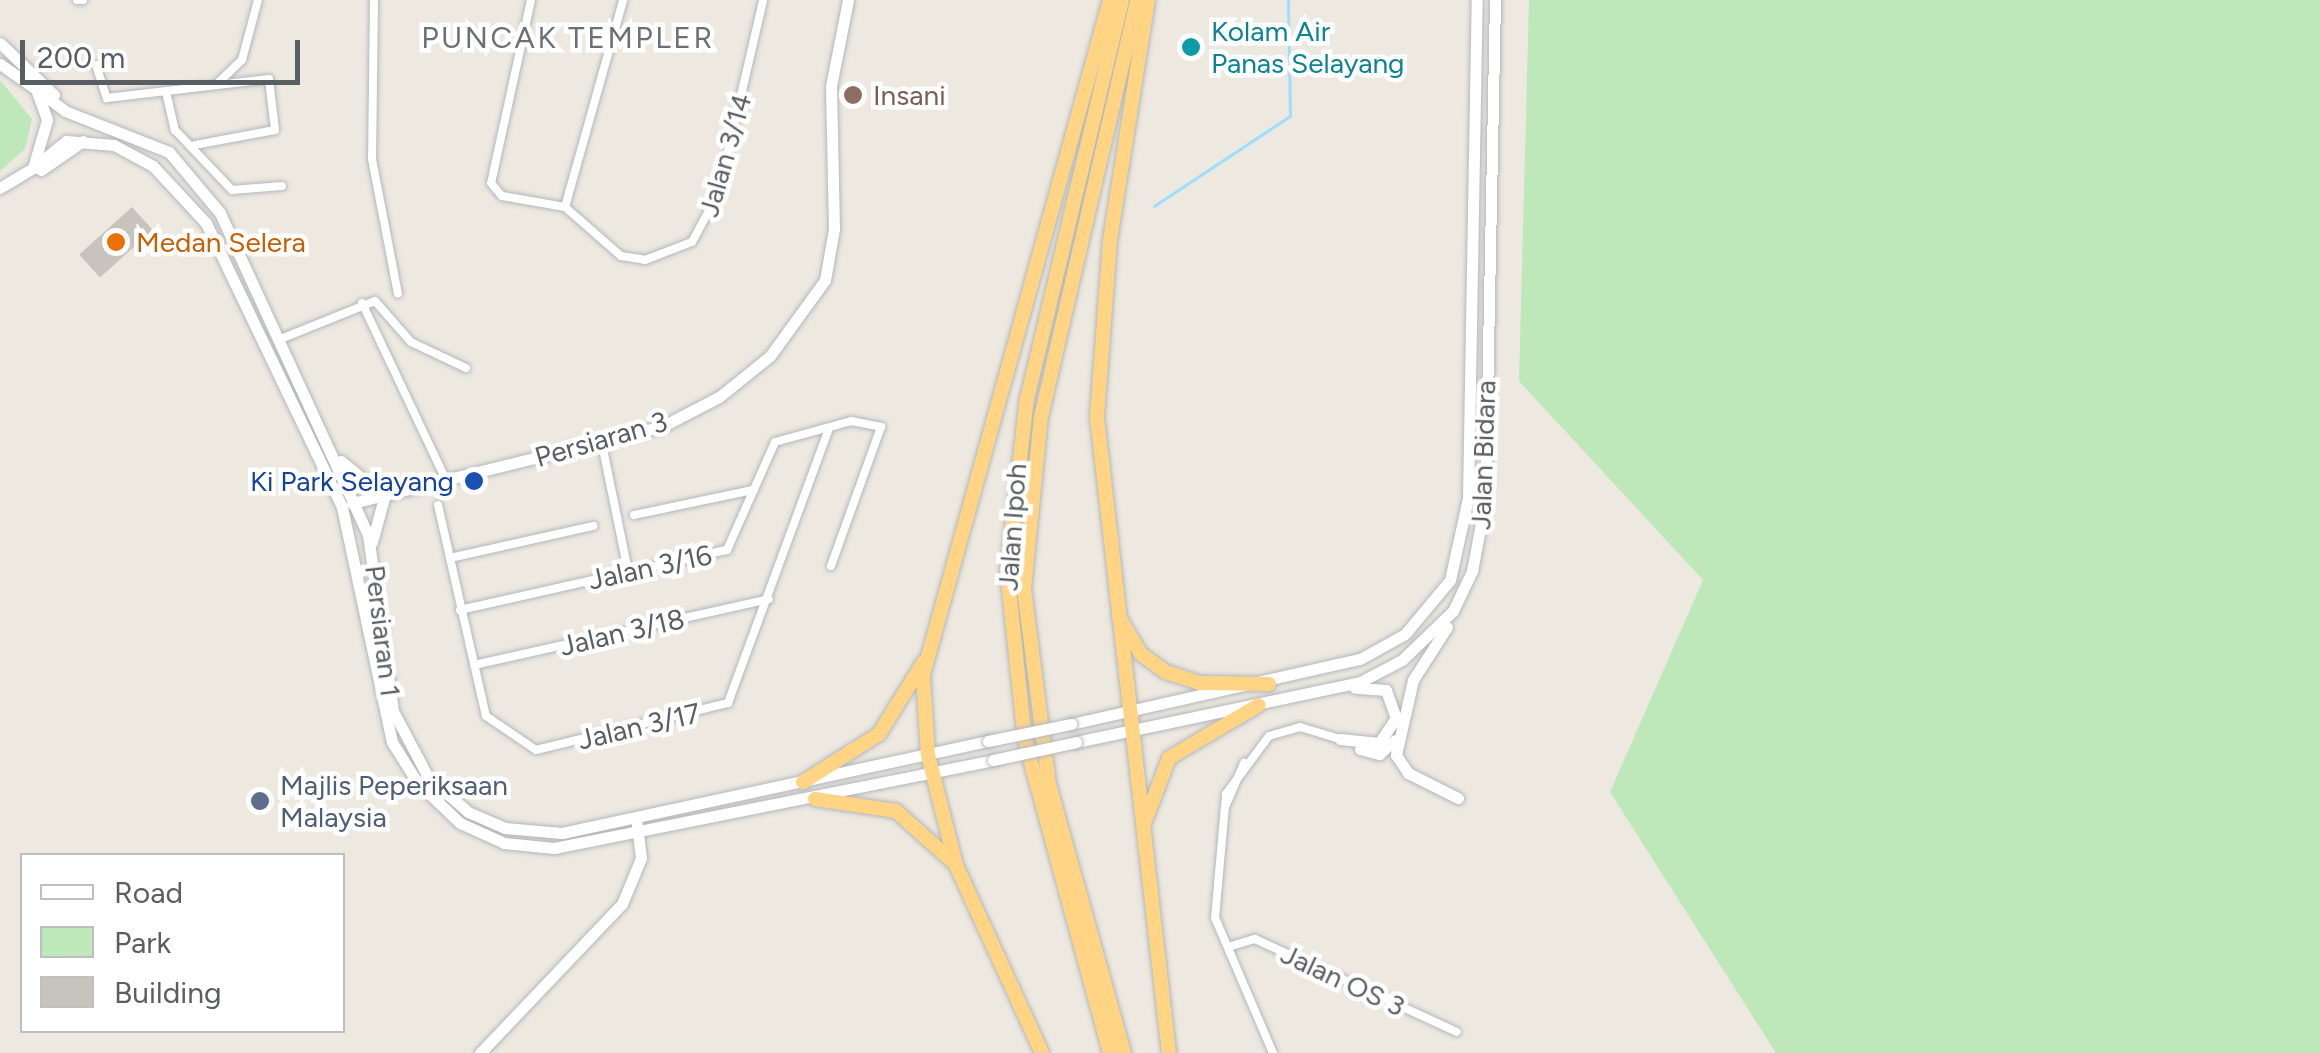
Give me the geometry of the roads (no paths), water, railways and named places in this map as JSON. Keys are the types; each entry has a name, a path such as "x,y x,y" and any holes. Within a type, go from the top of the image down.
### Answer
{"highway":[{"path":"803,782 879,734 927,656 1110,0"},
{"name":"Jalan Ipoh","path":"1110,1053 1025,742 1007,571 1026,399 1122,0"},
{"name":"Jalan Ipoh","path":"1124,1053 1049,784 1024,589 1041,417 1137,0"},
{"path":"1148,0 1110,240 1097,417 1126,711 1169,1053"},
{"path":"1114,603 1134,645 1166,672 1216,685 1269,684"},
{"path":"927,656 928,755 956,866 1042,1053"},
{"path":"1146,880 1145,812 1156,777 1200,733 1259,705"},
{"path":"814,799 896,811 956,866"}],"main road":[{"name":"Persiaran 3","path":"342,507 384,492 602,444 719,397 811,306 834,229 831,86 848,0"},
{"name":"Jalan Bidara","path":"988,742 1269,684 1388,646 1440,599 1458,563 1468,498 1477,0"},
{"name":"Jalan Bidara","path":"993,760 1308,696 1380,673 1438,629 1472,571 1485,502 1494,0"},
{"path":"0,43 81,118"},
{"path":"0,56 6,66"},
{"name":"Persiaran 1","path":"6,66 81,118 140,137 185,166 234,237 356,501 372,546 392,711 428,778 504,828 562,832 988,742"},
{"path":"32,168 47,137 36,89"},
{"path":"1,192 66,141 86,138"},
{"path":"1,192 86,138"},
{"name":"Persiaran 1","path":"86,138 154,166 206,223 342,507 378,701 417,782 460,823 504,843 554,848 814,799 993,760"},
{"path":"338,458 384,492 372,546"},
{"path":"1458,798 1400,766 1403,728 1418,669 1476,579 1485,502"},
{"path":"1308,696 1371,686 1393,696 1396,718 1384,740 1340,739"},
{"path":"1340,739 1378,754 1403,728"},
{"path":"636,816 641,858"},
{"path":"480,1053 622,904 641,858 658,834 679,824"}],"street":[{"path":"216,85 242,60 258,0"},
{"path":"374,0 372,160 398,294"},
{"path":"531,0 491,183 502,196 565,207 623,0"},
{"name":"Jalan 3/14","path":"565,207 621,256 645,260 692,242 718,194 764,0"},
{"path":"96,65 107,98 269,80 277,127 195,146"},
{"path":"166,92 175,130 238,193 282,186"},
{"path":"283,338 362,303 384,303 411,342 466,368"},
{"path":"362,303 444,478"},
{"path":"829,430 851,421 884,430 831,566"},
{"name":"Jalan 3/16","path":"460,610 728,550 775,442 829,430"},
{"name":"Jalan 3/17","path":"438,505 486,716 536,750 720,708 769,599 829,430"},
{"path":"602,444 628,571"},
{"path":"634,515 753,490"},
{"path":"450,558 593,526"},
{"name":"Jalan 3/18","path":"474,665 769,599"},
{"path":"1274,1053 1214,918 1225,806 1245,758 1289,729 1340,739"},
{"name":"Jalan OS 3","path":"1228,947 1255,940 1457,1032"}],"waterway":[{"path":"1154,206 1290,116 1288,0"}],"place":[{"name":"Kolam Air Panas Selayang","path":"1191,47"},
{"name":"Insani","path":"853,95"},
{"name":"Medan Selera","path":"116,242"},
{"name":"Ki Park Selayang","path":"474,481"},
{"name":"Majlis Peperiksaan Malaysia","path":"260,801"}],"district":[{"name":"PUNCAK TEMPLER","path":"568,38"}]}
